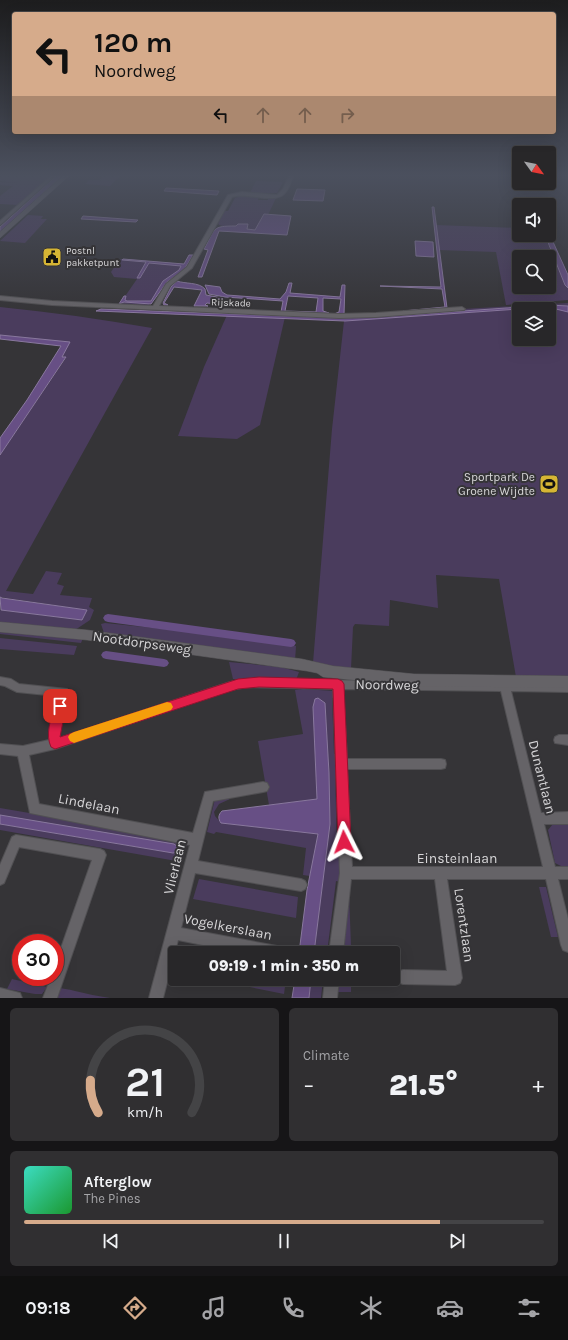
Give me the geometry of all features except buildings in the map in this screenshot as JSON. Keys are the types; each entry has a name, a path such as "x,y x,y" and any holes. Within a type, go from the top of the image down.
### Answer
{"main road":[{"path":"0,236 17,221"},
{"name":"Nootdorpseweg","path":"0,627 95,636 284,664 308,670 330,671"},
{"name":"Noordweg","path":"330,671 376,678 566,684"}],"street":[{"path":"155,308 168,285 189,268 216,221"},
{"name":"Rijskade","path":"0,298 52,303 352,316 462,309"},
{"path":"0,681 7,682 17,688 63,692 54,733 55,744"},
{"name":"Noordweg","path":"0,749 23,751 55,744 238,684 259,682 505,688 566,684"},
{"path":"337,946 346,873 338,684"},
{"name":"Dunantlaan","path":"505,688 568,946"},
{"name":"Lindelaan","path":"23,751 34,809 197,840"},
{"path":"341,764 441,764"},
{"name":"Vlierlaan","path":"156,998 209,796 263,788"},
{"path":"538,819 568,818"},
{"path":"0,879 16,841 100,855 50,998"},
{"path":"190,866 301,885"},
{"name":"Einsteinlaan","path":"346,873 568,873"},
{"name":"Lorentzlaan","path":"403,978 455,978 440,873"},
{"name":"Vogelkerslaan","path":"173,933 241,946"},
{"path":"330,998 331,986"},
{"path":"0,995 15,998"}],"shaded area":[{"path":"7,221 13,221 0,233 0,227"},
{"path":"22,221 46,221 25,243 0,241"},
{"path":"110,221 137,221 136,222"},
{"path":"220,221 260,221 255,230 246,229 248,225 228,227 218,224"},
{"path":"260,221 290,221 287,235 219,231 202,277 198,277 208,250 204,249 215,230 222,227 236,226 238,224 248,224 247,229 255,230"},
{"path":"434,221 436,221 447,308 403,311 445,307 442,289 380,286 441,287"},
{"path":"435,225 512,228 512,242 547,242 550,250 512,250 512,294 556,294 556,264 565,285 568,288 568,300 512,302 512,305 506,305 496,252 438,250"},
{"path":"415,241 433,242 434,257 416,256"},
{"path":"548,242 553,242 568,275 568,288 565,285 556,262 556,250 551,250"},
{"path":"189,255 193,255 184,270 167,282 151,304 124,302 119,304 124,296 126,296 125,300 127,301 151,301 163,281 179,270 181,266 149,263 140,278 137,278 146,262 122,260 123,259 184,264"},
{"path":"120,259 185,264 182,271 166,282 148,306 119,305 137,279 114,277 111,272"},
{"path":"177,281 199,285 205,289 206,295 222,298 224,301 216,302 216,304 207,303 205,305 208,306 194,306 202,290 174,287 164,303 168,305 164,305 163,303 171,287"},
{"path":"289,283 292,283 290,293 340,297 342,285 345,285 344,314 334,314 339,312 341,299 323,298 323,311 329,313 281,312 283,301 225,297 209,294 205,285 220,287 222,292 227,295 280,299 286,292","holes":["288,296 318,298 316,312 285,311"]},
{"path":"568,303 568,677 516,677 499,579 436,575 438,608 390,600 389,626 355,624 353,627 351,669 313,663 332,429 344,321 512,309 512,346 556,346 556,307 564,306 556,305 556,304"},
{"path":"556,305 568,306 568,312 556,309"},
{"path":"512,306 512,307 356,318 340,318 341,316"},
{"path":"0,307 76,316 152,328 6,591 33,594 46,571 62,573 57,584 64,586 60,595 92,598 89,607 94,610 90,620 75,630 0,624 0,610 82,620 87,610 0,597 0,455 66,358 61,357 69,342 0,335"},
{"path":"512,308 512,309 345,321 96,311 101,309 340,318"},
{"path":"227,315 285,317 260,425 237,439 178,436 204,367"},
{"path":"0,335 70,342 62,357 66,357 0,455 0,438 27,400 61,346 0,339"},
{"path":"0,597 87,610 82,620 1,610"},
{"path":"105,623 212,634 296,646 295,661 104,633 101,624"},
{"path":"0,631 83,638 81,643 0,634"},
{"path":"0,638 77,646 74,655 0,649"},
{"path":"229,662 281,667 299,672 296,680 233,679"},
{"path":"303,689 334,691 335,697 332,698 334,754 337,754 337,768 335,768 337,856 341,856 340,882 336,881 328,946 315,946 330,824 325,703 314,726 317,799 269,805 258,741 303,734 295,690"},
{"path":"318,698 325,703 330,824 315,946 300,946 307,890 318,834 221,823 219,817 222,811 317,799 313,707 315,699"},
{"path":"230,797 230,799 219,804 214,812 215,816 221,823 318,834 310,876 303,875 306,848 216,832 214,834 207,832 215,799"},
{"path":"0,808 188,840 182,862 0,830 0,824 172,853 178,852 0,815"},
{"path":"0,815 174,844 178,847 178,852 173,853 0,824"},
{"path":"553,824 568,824 568,867 563,867 555,863 548,830"},
{"path":"199,879 298,897 296,918 193,899"},
{"path":"539,887 546,887 558,937 551,937"},
{"path":"349,893 351,946 342,946"},
{"path":"12,979 12,986 47,987 42,994 7,989"},
{"path":"245,986 285,986 284,994"},
{"path":"294,986 310,986 309,998 292,998"},
{"path":"310,986 322,986 321,998 309,998"},
{"path":"337,986 351,986 351,992 337,992"},
{"path":"56,987 110,998 58,998 56,997"}],"waterway":[{"path":"108,618 291,643"},
{"path":"106,655 164,663"}],"slow traffic":[{"path":"74,737 167,707"}],"place":[{"name":"Postnl pakketpunt","path":"52,257"},
{"name":"Sportpark De Groene Wijdte","path":"549,484"}],"route":[{"path":"60,706 54,733 55,744 238,684 259,682 338,684 344,842"}]}
